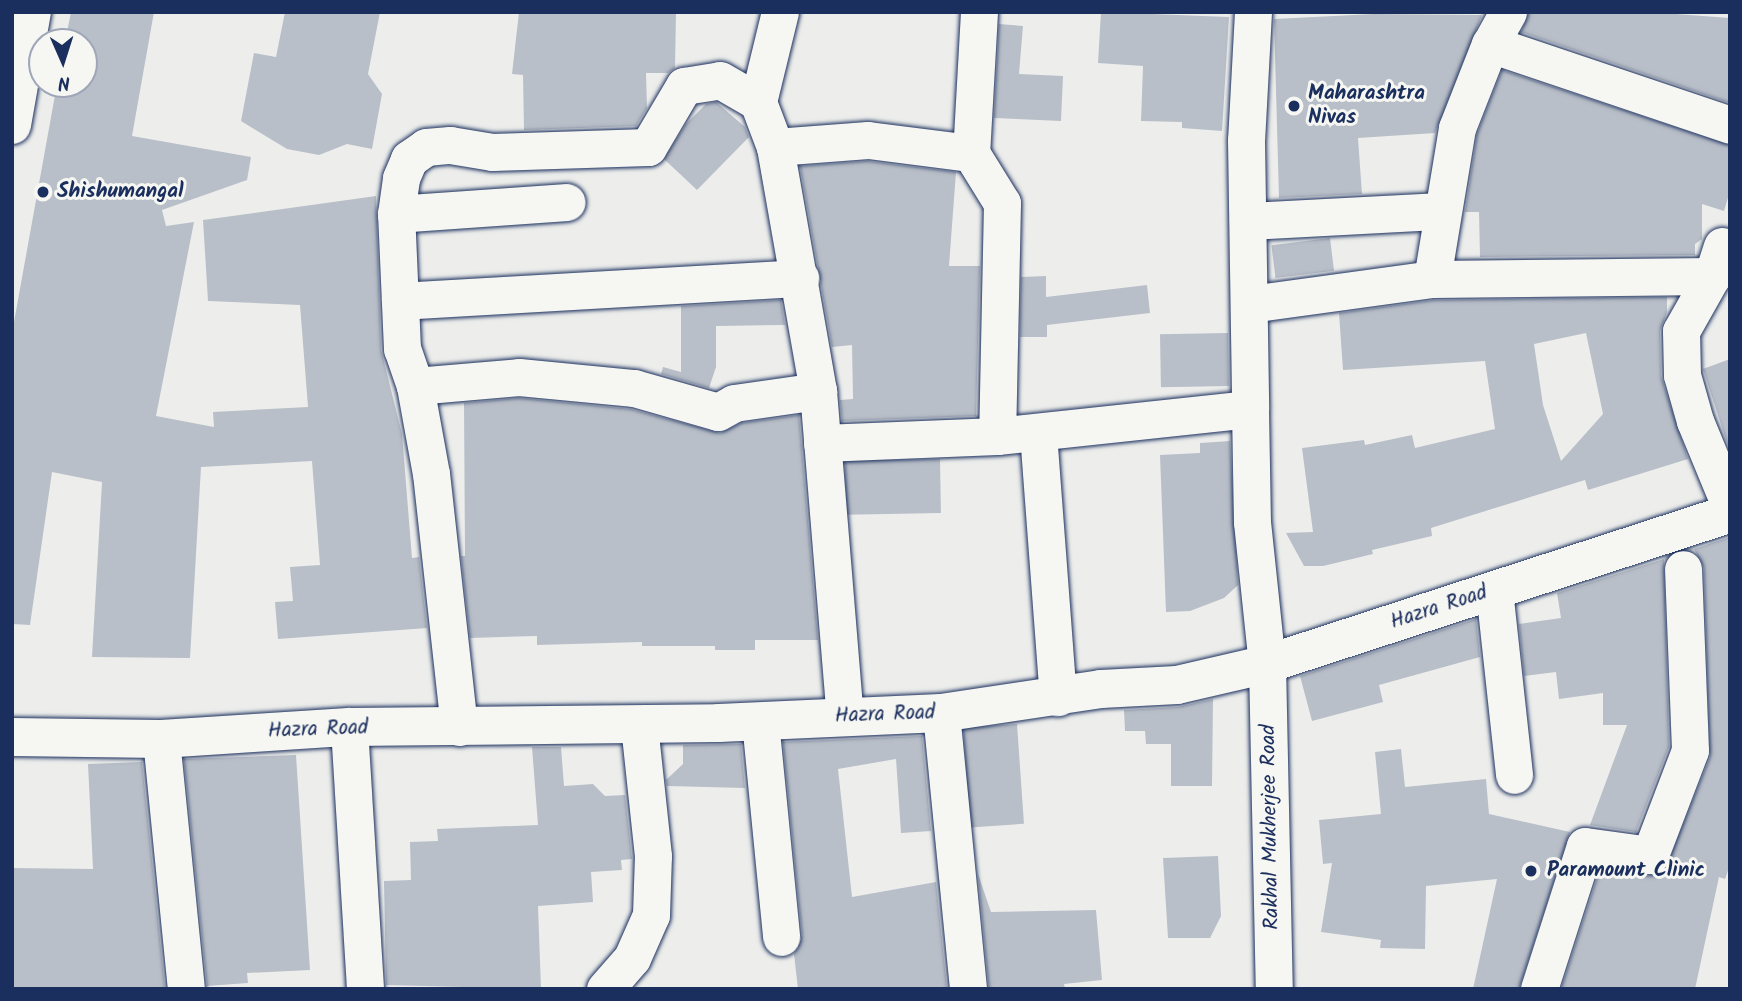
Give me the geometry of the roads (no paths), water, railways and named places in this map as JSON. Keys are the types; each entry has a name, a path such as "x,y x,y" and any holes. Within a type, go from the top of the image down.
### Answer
{"main road":[{"path":"12,125 32,12"},
{"name":"Hazra Road","path":"12,737 161,739 349,727 639,726 941,713 1101,689 1177,685 1267,664 1730,514"}],"street":[{"path":"780,12 758,102 775,148 800,278 817,391 845,716"},
{"path":"979,12 971,153 1002,203 997,436"},
{"name":"Rakhal Mukherjee Road","path":"1250,13 1247,118 1252,522 1267,664 1274,989"},
{"path":"1432,279 1457,128 1497,21 1730,125"},
{"path":"459,727 431,474 415,386 402,349 396,214 409,159 426,147 450,145 492,152 648,147 684,86 720,80 758,102"},
{"path":"775,148 868,140 971,153"},
{"path":"396,214 567,202"},
{"path":"1248,221 1442,211"},
{"path":"1250,303 1432,279 1717,261 1681,331 1682,375 1695,421 1730,506"},
{"path":"400,301 800,278"},
{"path":"415,386 532,378 634,388 718,412 734,403 817,391"},
{"path":"822,443 1038,433 1250,409"},
{"path":"1038,433 1058,697"},
{"path":"1539,989 1585,846 1650,855 1690,750 1683,569"},
{"path":"1494,590 1514,775"},
{"path":"941,713 968,989"},
{"path":"760,721 781,937"},
{"path":"605,989 632,958 650,915 653,856 639,726"},
{"path":"349,727 365,989"},
{"path":"161,739 186,989"}],"place":[{"name":"Maharashtra Nivas","path":"1294,106"},
{"name":"Shishumangal","path":"43,192"},
{"name":"Paramount Clinic","path":"1531,871"}]}
